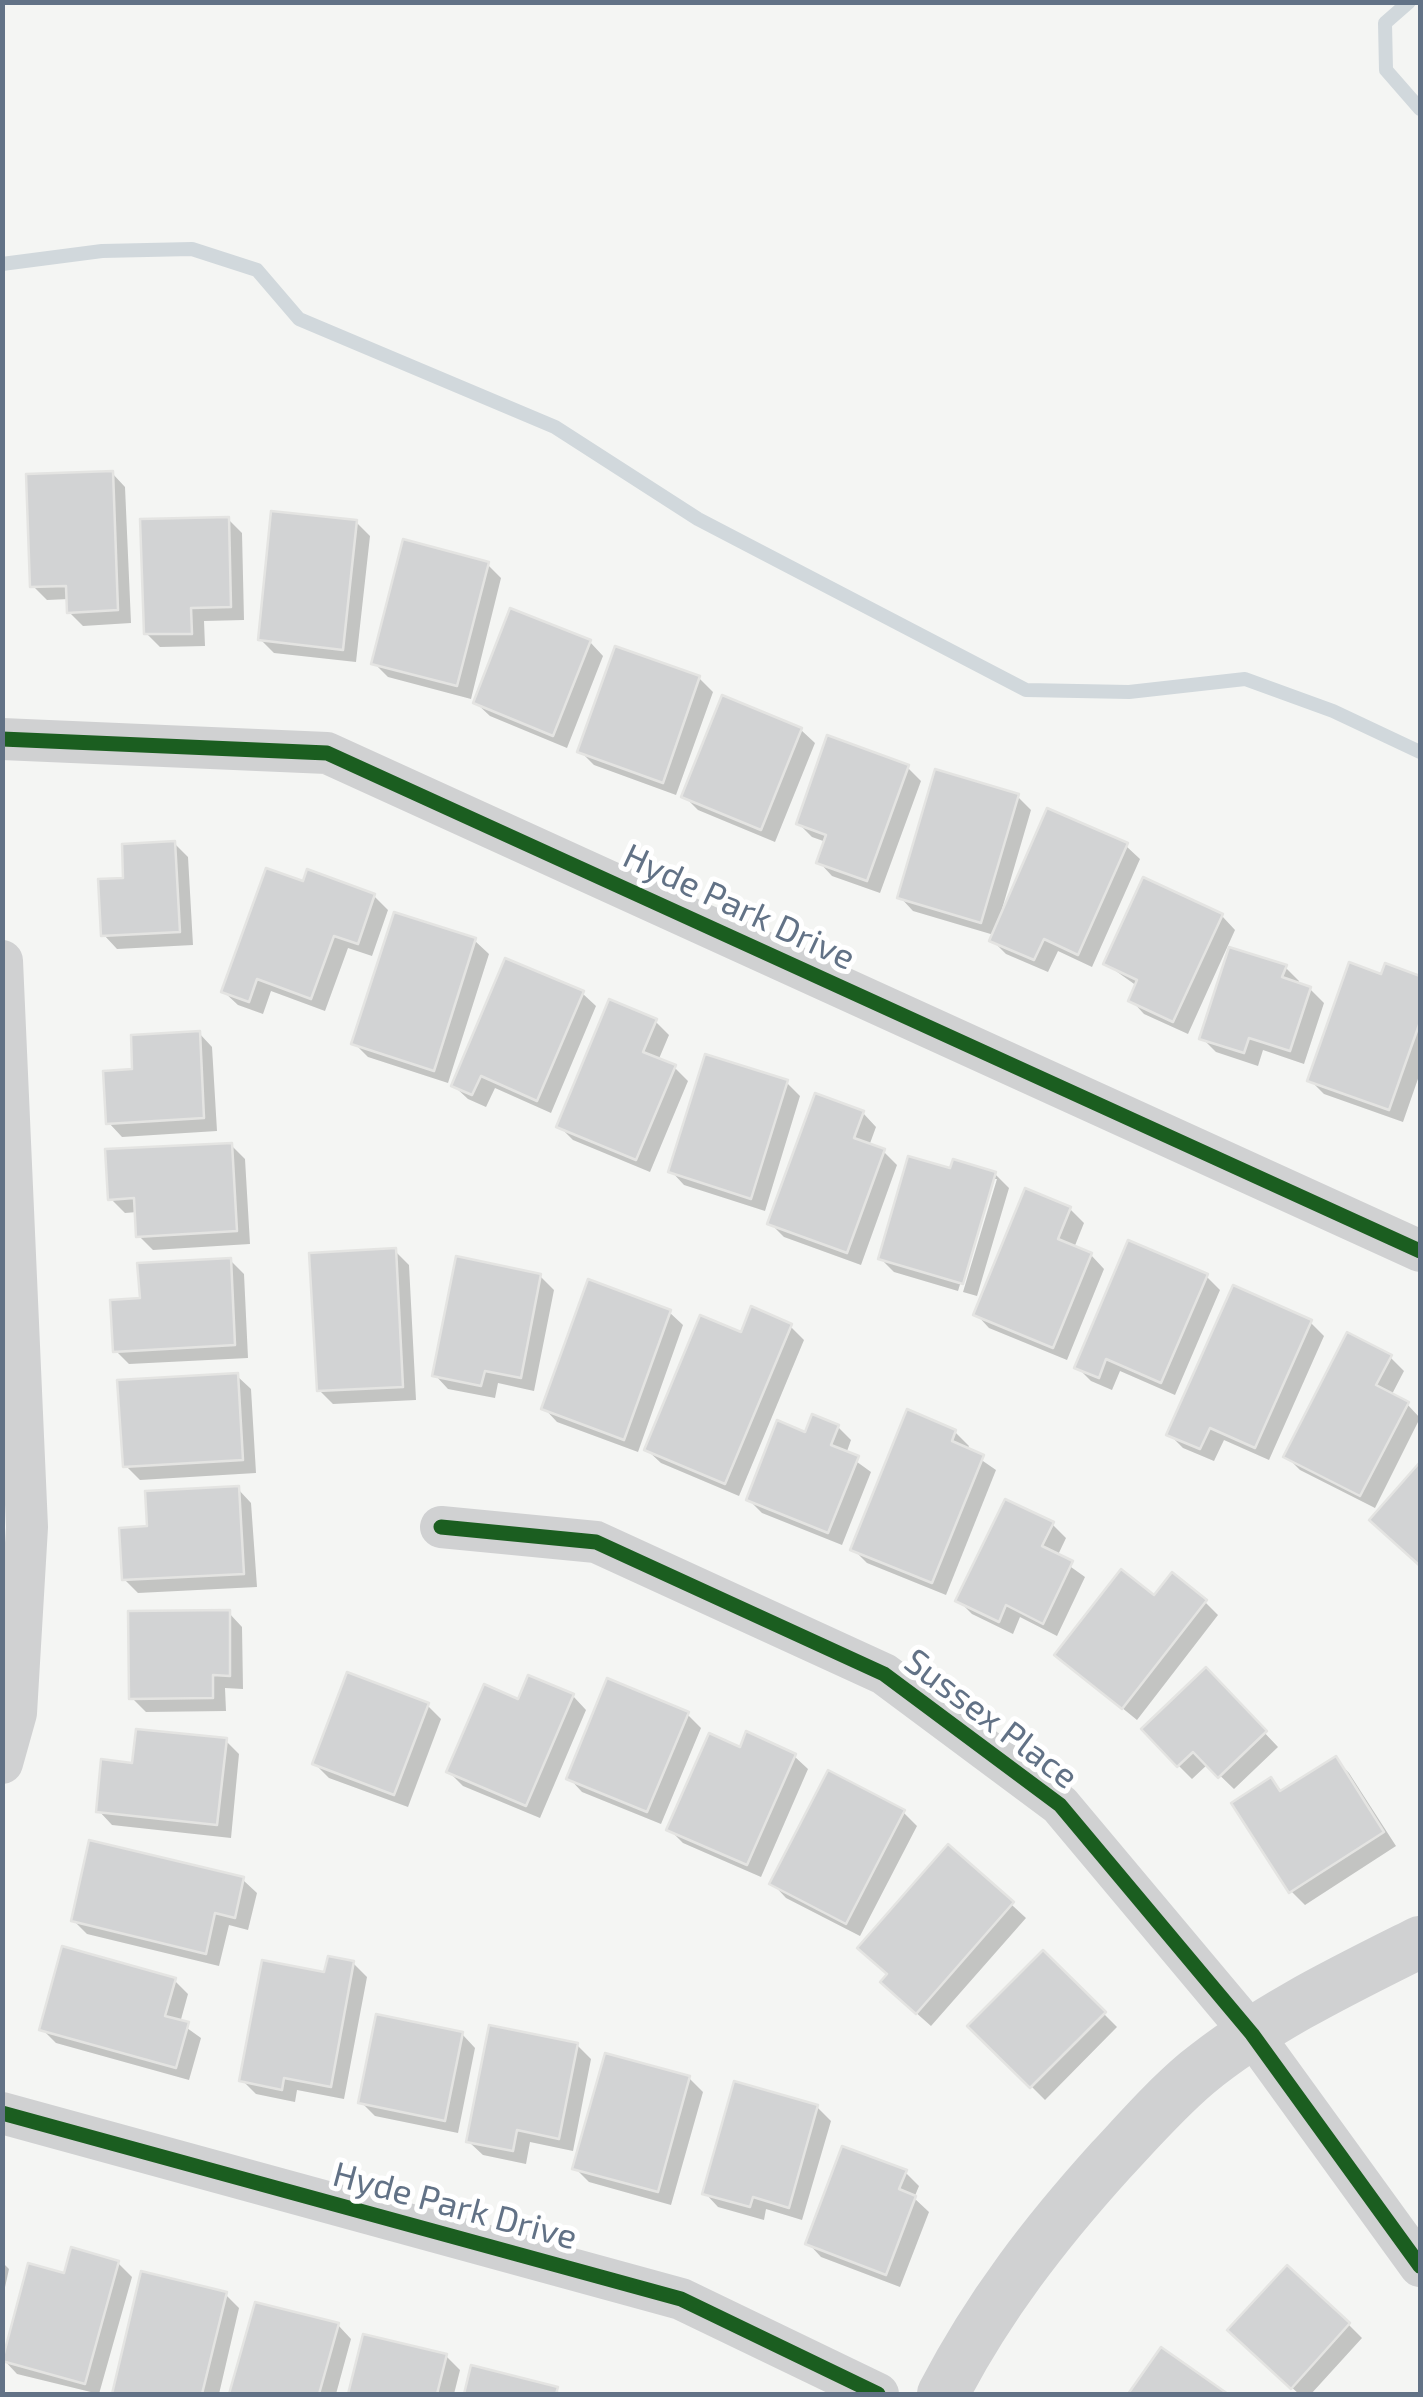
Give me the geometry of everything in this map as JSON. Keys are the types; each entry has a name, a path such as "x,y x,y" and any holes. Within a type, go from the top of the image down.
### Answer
{"street":[{"name":"Hyde Park Drive","path":"2,740 328,753 1420,1251"},
{"path":"2,961 6,1181 27,1527 16,1713 2,1763"},
{"name":"Sussex Place","path":"440,1527 596,1542 884,1674 1060,1804 1252,2034 1420,2266"},
{"path":"943,2394 972,2338 1056,2222 1150,2117 1196,2073 1252,2034 1420,1942"},
{"name":"Hyde Park Drive","path":"2,2112 681,2298 878,2394"}],"building":[{"path":"113,471 118,610 67,613 66,586 30,587 26,474"},
{"path":"271,511 357,520 343,650 258,640"},
{"path":"229,517 231,607 191,608 192,634 144,634 140,519"},
{"path":"403,539 489,562 457,686 371,664"},
{"path":"510,608 591,640 553,736 473,703"},
{"path":"615,646 700,676 663,783 577,752"},
{"path":"722,695 802,728 761,830 681,797"},
{"path":"827,735 909,765 867,881 816,863 826,835 796,824"},
{"path":"935,769 1019,794 981,923 897,898"},
{"path":"1047,808 1128,843 1078,955 1044,939 1034,960 989,941"},
{"path":"175,841 180,932 101,936 98,879 123,878 122,844"},
{"path":"266,868 303,881 307,869 375,894 358,944 334,936 311,999 257,979 249,1002 221,992"},
{"path":"1143,877 1223,914 1173,1022 1128,1001 1137,980 1103,964"},
{"path":"394,912 476,938 434,1071 351,1044"},
{"path":"1229,947 1287,965 1282,977 1311,987 1290,1051 1249,1038 1244,1053 1199,1039"},
{"path":"505,958 584,991 537,1101 481,1076 472,1095 451,1086"},
{"path":"1349,962 1381,974 1385,963 1420,976 1420,1022 1389,1110 1307,1081"},
{"path":"609,999 657,1019 643,1052 676,1065 636,1160 556,1127"},
{"path":"200,1031 204,1118 106,1124 103,1071 132,1069 131,1035"},
{"path":"705,1054 788,1080 751,1199 668,1172"},
{"path":"815,1093 864,1111 854,1138 885,1149 847,1253 767,1224"},
{"path":"232,1143 237,1231 136,1237 134,1198 108,1200 105,1149"},
{"path":"908,1156 950,1168 953,1159 996,1172 963,1284 878,1259"},
{"path":"1025,1188 1071,1207 1058,1239 1092,1253 1053,1348 973,1315"},
{"path":"1128,1240 1208,1274 1161,1383 1106,1359 1099,1378 1074,1368"},
{"path":"396,1248 403,1387 317,1391 309,1253"},
{"path":"456,1256 541,1274 521,1378 485,1371 481,1386 432,1376"},
{"path":"231,1258 235,1345 113,1352 110,1300 140,1298 137,1263"},
{"path":"588,1279 671,1310 624,1440 541,1409"},
{"path":"1233,1285 1312,1320 1255,1448 1210,1428 1200,1449 1166,1435"},
{"path":"751,1306 792,1324 725,1484 644,1450 700,1315 741,1332"},
{"path":"1347,1332 1392,1355 1376,1385 1409,1402 1360,1496 1283,1457"},
{"path":"238,1373 243,1460 123,1467 117,1380"},
{"path":"907,1409 956,1430 952,1441 984,1455 932,1583 850,1550"},
{"path":"812,1414 839,1425 831,1445 859,1456 828,1533 746,1500 777,1420 805,1432"},
{"path":"1420,1462 1420,1566 1369,1520"},
{"path":"239,1486 244,1574 122,1580 119,1528 147,1526 145,1491"},
{"path":"1005,1499 1054,1522 1042,1546 1073,1561 1043,1624 1006,1605 999,1622 955,1601"},
{"path":"1121,1569 1154,1595 1172,1572 1207,1600 1122,1709 1054,1655"},
{"path":"230,1610 230,1676 213,1675 213,1698 129,1699 128,1611"},
{"path":"1206,1667 1267,1731 1218,1778 1193,1752 1177,1767 1141,1729"},
{"path":"347,1672 429,1703 394,1795 312,1764"},
{"path":"528,1675 574,1694 526,1806 446,1772 484,1684 518,1699"},
{"path":"607,1678 689,1712 647,1812 566,1779"},
{"path":"136,1729 227,1738 217,1825 96,1812 101,1759 132,1763"},
{"path":"746,1731 796,1754 747,1865 666,1830 709,1733 740,1747"},
{"path":"1336,1756 1384,1832 1289,1893 1231,1803 1271,1777 1280,1791"},
{"path":"828,1770 905,1810 846,1924 769,1884"},
{"path":"89,1840 244,1877 235,1918 215,1913 206,1954 71,1921"},
{"path":"948,1844 1014,1902 916,2014 880,1982 887,1974 857,1948"},
{"path":"62,1946 176,1978 165,2016 189,2022 176,2068 39,2030"},
{"path":"1043,1950 1106,2012 1030,2088 967,2026"},
{"path":"328,1956 354,1961 331,2087 284,2078 282,2090 239,2081 262,1960 324,1972"},
{"path":"376,2014 463,2032 445,2121 358,2103"},
{"path":"489,2025 578,2043 559,2139 517,2130 513,2151 466,2142"},
{"path":"605,2053 690,2076 658,2192 572,2169"},
{"path":"734,2081 818,2105 789,2208 753,2197 750,2207 702,2194"},
{"path":"842,2146 907,2170 899,2189 916,2196 886,2275 805,2244"},
{"path":"71,2247 119,2261 85,2384 2,2361 28,2263 64,2273"},
{"path":"1287,2265 1350,2323 1291,2389 1227,2330"},
{"path":"141,2271 227,2292 202,2394 112,2394"},
{"path":"255,2302 339,2323 319,2394 229,2394"},
{"path":"363,2334 447,2354 437,2394 348,2394"},
{"path":"1161,2347 1228,2394 1128,2394"},
{"path":"471,2365 558,2387 556,2394 464,2394"}],"waterway":[{"path":"1409,2 1385,23 1386,70 1420,109"},
{"path":"2,264 102,251 192,249 257,270 299,319 555,427 698,519 1026,690 1129,692 1245,679 1333,711 1420,752"}],"cycle path":[{"path":"2,739 327,753 1420,1251"},
{"path":"441,1527 596,1542 884,1674 1060,1805 1252,2034 1420,2266"},
{"path":"2,2113 681,2299 878,2394"}]}
